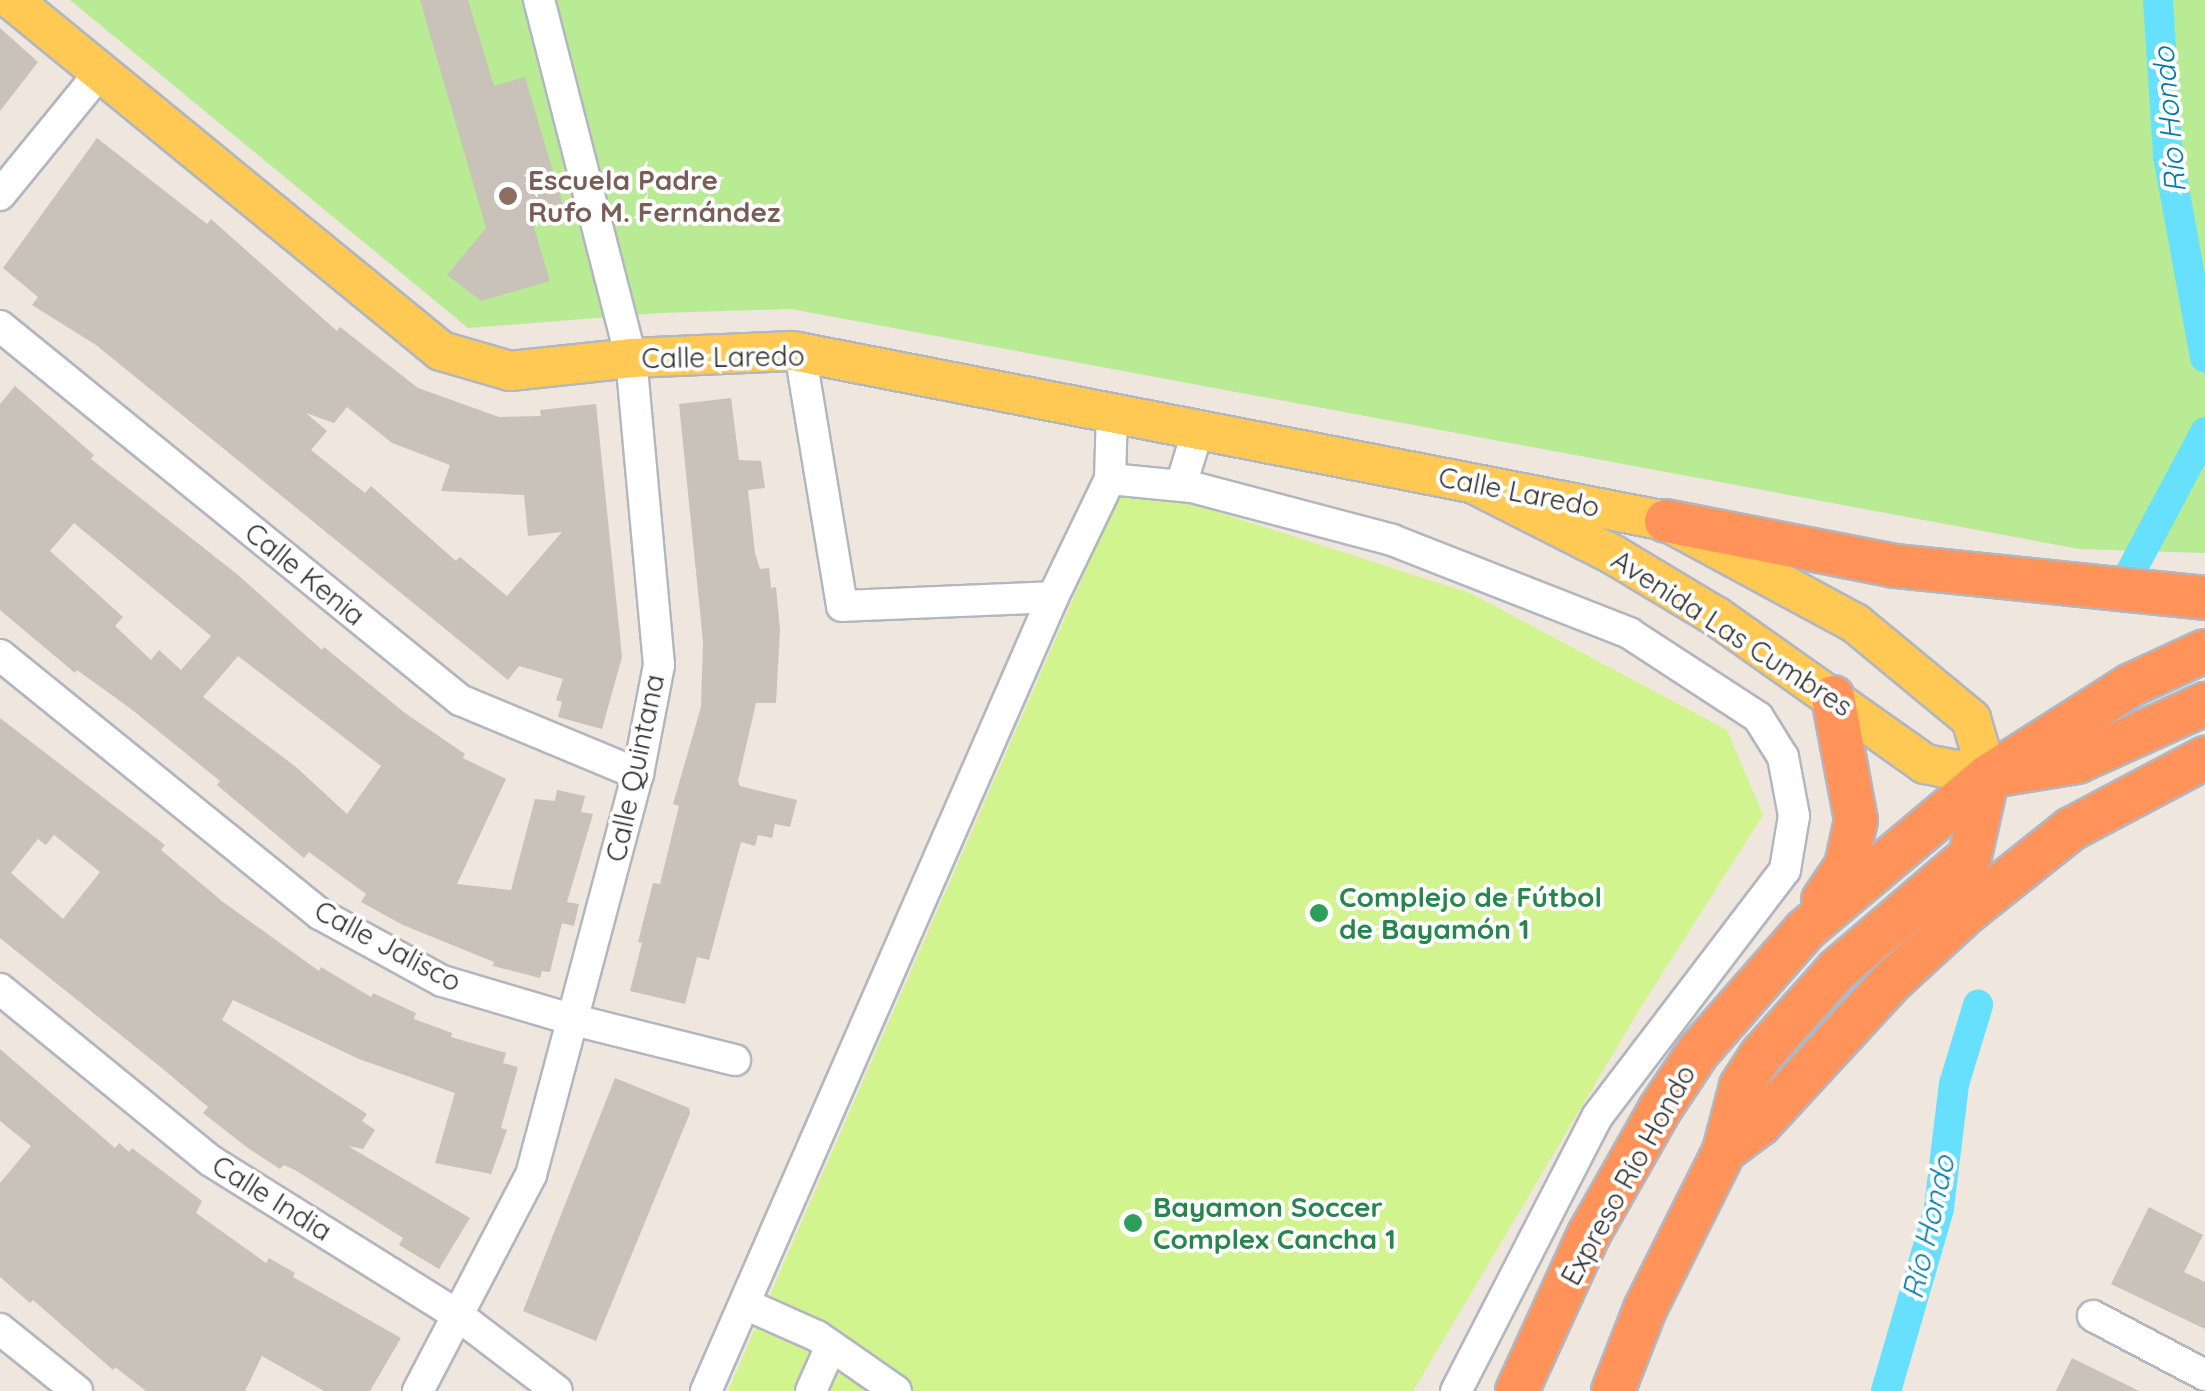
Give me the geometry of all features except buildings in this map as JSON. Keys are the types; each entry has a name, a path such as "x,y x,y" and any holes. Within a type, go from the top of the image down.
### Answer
{"highway":[{"path":"1666,521 1896,566 2205,598"},
{"path":"1613,1391 1645,1309 1724,1151 1741,1086 1762,1054 1837,970 1970,856 1988,776 2131,686 2205,651"},
{"path":"1805,930 1854,847 1856,820 1833,697"},
{"path":"1988,776 2077,762 2205,704"},
{"path":"1724,1151 1760,1124 1906,968 1967,912 2071,830 2205,758"},
{"name":"Expreso Río Hondo","path":"1517,1391 1589,1234 1660,1109 1698,1052 1805,930 1988,776"}],"main road":[{"name":"Calle Laredo","path":"12,0 442,351 510,371 632,358 800,352 1666,521"},
{"name":"Avenida Las Cumbres","path":"1474,484 1612,554 1716,617 1925,764 1988,776"},
{"path":"1666,521 1855,623 1971,720 1988,776"}],"street":[{"name":"Calle Quintana","path":"418,1391 531,1174 638,774 659,665 632,358 539,0"},
{"path":"0,195 101,71"},
{"name":"Calle Kenia","path":"0,326 460,700 638,774"},
{"path":"800,352 842,606 1052,597"},
{"path":"706,1391 1052,597 1110,479 1112,412"},
{"path":"1180,485 1198,430"},
{"path":"1110,479 1180,485 1392,540 1629,633 1758,717 1783,757 1794,816 1785,870 1597,1117 1456,1391"},
{"name":"Calle Jalisco","path":"0,655 320,914 442,981 574,1020 735,1060"},
{"name":"Calle India","path":"0,989 211,1161 459,1316 557,1391"},
{"path":"744,1304 831,1346 896,1391"},
{"path":"2093,1316 2205,1374"},
{"path":"0,1329 77,1391"},
{"path":"811,1391 831,1346"}],"green space":[{"path":"70,0 2205,0 2205,553 2079,549 791,309 660,313 468,328"},
{"name":"Complejo de Fútbol de Bayamón 1","path":"1124,482 1470,593 1727,730 1763,815 1639,1010 1413,1391 728,1391"}],"waterway":[{"name":"Río Hondo","path":"2158,0 2168,156 2205,358"},
{"name":"Río Hondo","path":"2128,577 2205,432"},
{"name":"Río Hondo","path":"1886,1391 1939,1208 1954,1084 1978,1005"}],"place":[{"name":"Escuela Padre Rufo M. Fernández","path":"508,196"},
{"name":"Complejo de Fútbol de Bayamón 1","path":"1319,913"},
{"name":"Bayamon Soccer Complex Cancha 1","path":"1133,1223"}]}
